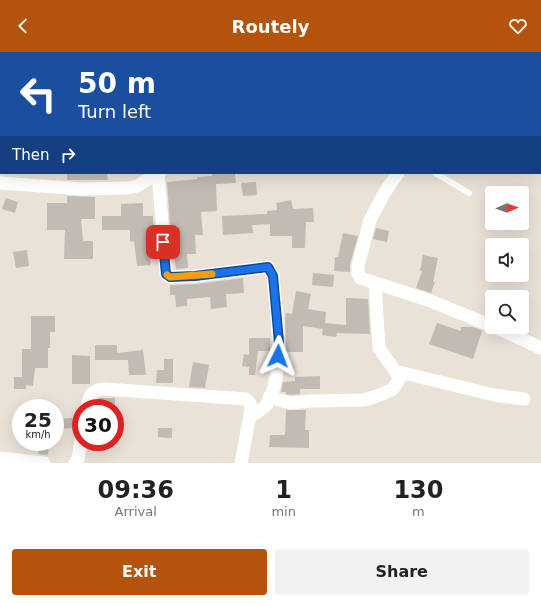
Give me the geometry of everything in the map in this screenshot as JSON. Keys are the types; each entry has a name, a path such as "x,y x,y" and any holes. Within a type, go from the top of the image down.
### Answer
{"street":[{"path":"0,183 16,179 81,189 128,188 137,186 157,174"},
{"path":"159,174 166,274 170,277 195,276 268,267 273,276 279,342 275,385 266,405 250,417"},
{"path":"397,174 385,192 370,220 358,266 360,278 428,300 485,323"},
{"path":"270,397 290,404 312,401 364,400 380,395 393,388 400,378 379,348 375,283"},
{"path":"510,334 541,348"},
{"path":"395,371 494,395 524,400"},
{"path":"89,399 91,394 96,390 104,389 246,399 250,403 251,409 241,463"},
{"path":"75,463 78,459 79,451"},
{"path":"0,458 44,463"}],"lane":[{"path":"437,174 469,193"}],"building":[{"path":"67,174 107,174 108,180 67,180"},
{"path":"212,174 235,174 236,183 216,184 217,211 201,212 203,235 195,235 196,254 187,254 188,268 176,269 174,254 172,254 173,243 167,182 212,176"},
{"path":"256,182 257,195 243,196 241,183"},
{"path":"67,196 95,197 95,219 81,219 83,241 93,241 93,259 64,259 65,230 47,230 47,203 67,203"},
{"path":"6,198 18,202 15,213 2,209"},
{"path":"291,200 293,209 313,208 314,222 306,222 305,248 292,248 292,236 270,236 270,224 252,225 253,233 223,235 222,216 267,214 267,211 277,210 276,203"},
{"path":"143,203 143,216 153,216 155,250 149,251 151,265 137,266 134,241 130,242 130,230 102,230 102,216 121,216 121,204"},
{"path":"376,228 389,231 387,242 373,239"},
{"path":"343,233 358,236 350,264 350,272 334,271 335,257 338,257"},
{"path":"27,250 29,266 16,268 13,252"},
{"path":"423,255 438,258 433,282 435,282 431,293 416,288 422,271 420,271"},
{"path":"313,273 334,275 333,287 312,285"},
{"path":"243,278 244,293 226,294 227,307 211,309 210,297 187,299 187,306 176,307 175,295 170,295 170,285 196,284"},
{"path":"296,291 311,294 308,309 326,312 325,323 346,325 346,298 368,299 370,334 337,333 336,337 322,335 323,329 303,326 303,352 287,352 285,317 286,313 292,314"},
{"path":"31,316 55,316 55,332 50,332 48,368 35,368 33,386 26,385 26,389 14,389 14,377 22,377 22,349 31,349"},
{"path":"437,323 461,331 461,327 473,327 482,331 473,359 429,344"},
{"path":"249,338 270,338 270,351 258,351 255,375 249,375 249,367 242,366 244,354 249,355"},
{"path":"95,345 117,345 117,353 143,350 146,375 129,375 128,360 95,360"},
{"path":"72,355 90,356 90,384 72,384"},
{"path":"164,359 173,359 173,383 156,383 157,370 164,370"},
{"path":"193,362 209,365 205,388 189,387"},
{"path":"320,376 320,389 300,389 300,394 291,395 286,394 286,392 281,392 283,382 295,381 295,377"},
{"path":"99,398 115,398 115,399"},
{"path":"286,410 306,410 305,430 309,430 309,448 269,447 270,435 285,435"},
{"path":"64,418 72,418 72,428 64,428"},
{"path":"158,428 172,428 172,438 158,437"},
{"path":"38,451 48,451 48,455 38,454"}],"slow traffic":[{"path":"167,275 170,277 212,274"}],"route":[{"path":"163,242 165,270 166,274 170,277 195,276 268,267 273,276 279,342 278,356"}]}
